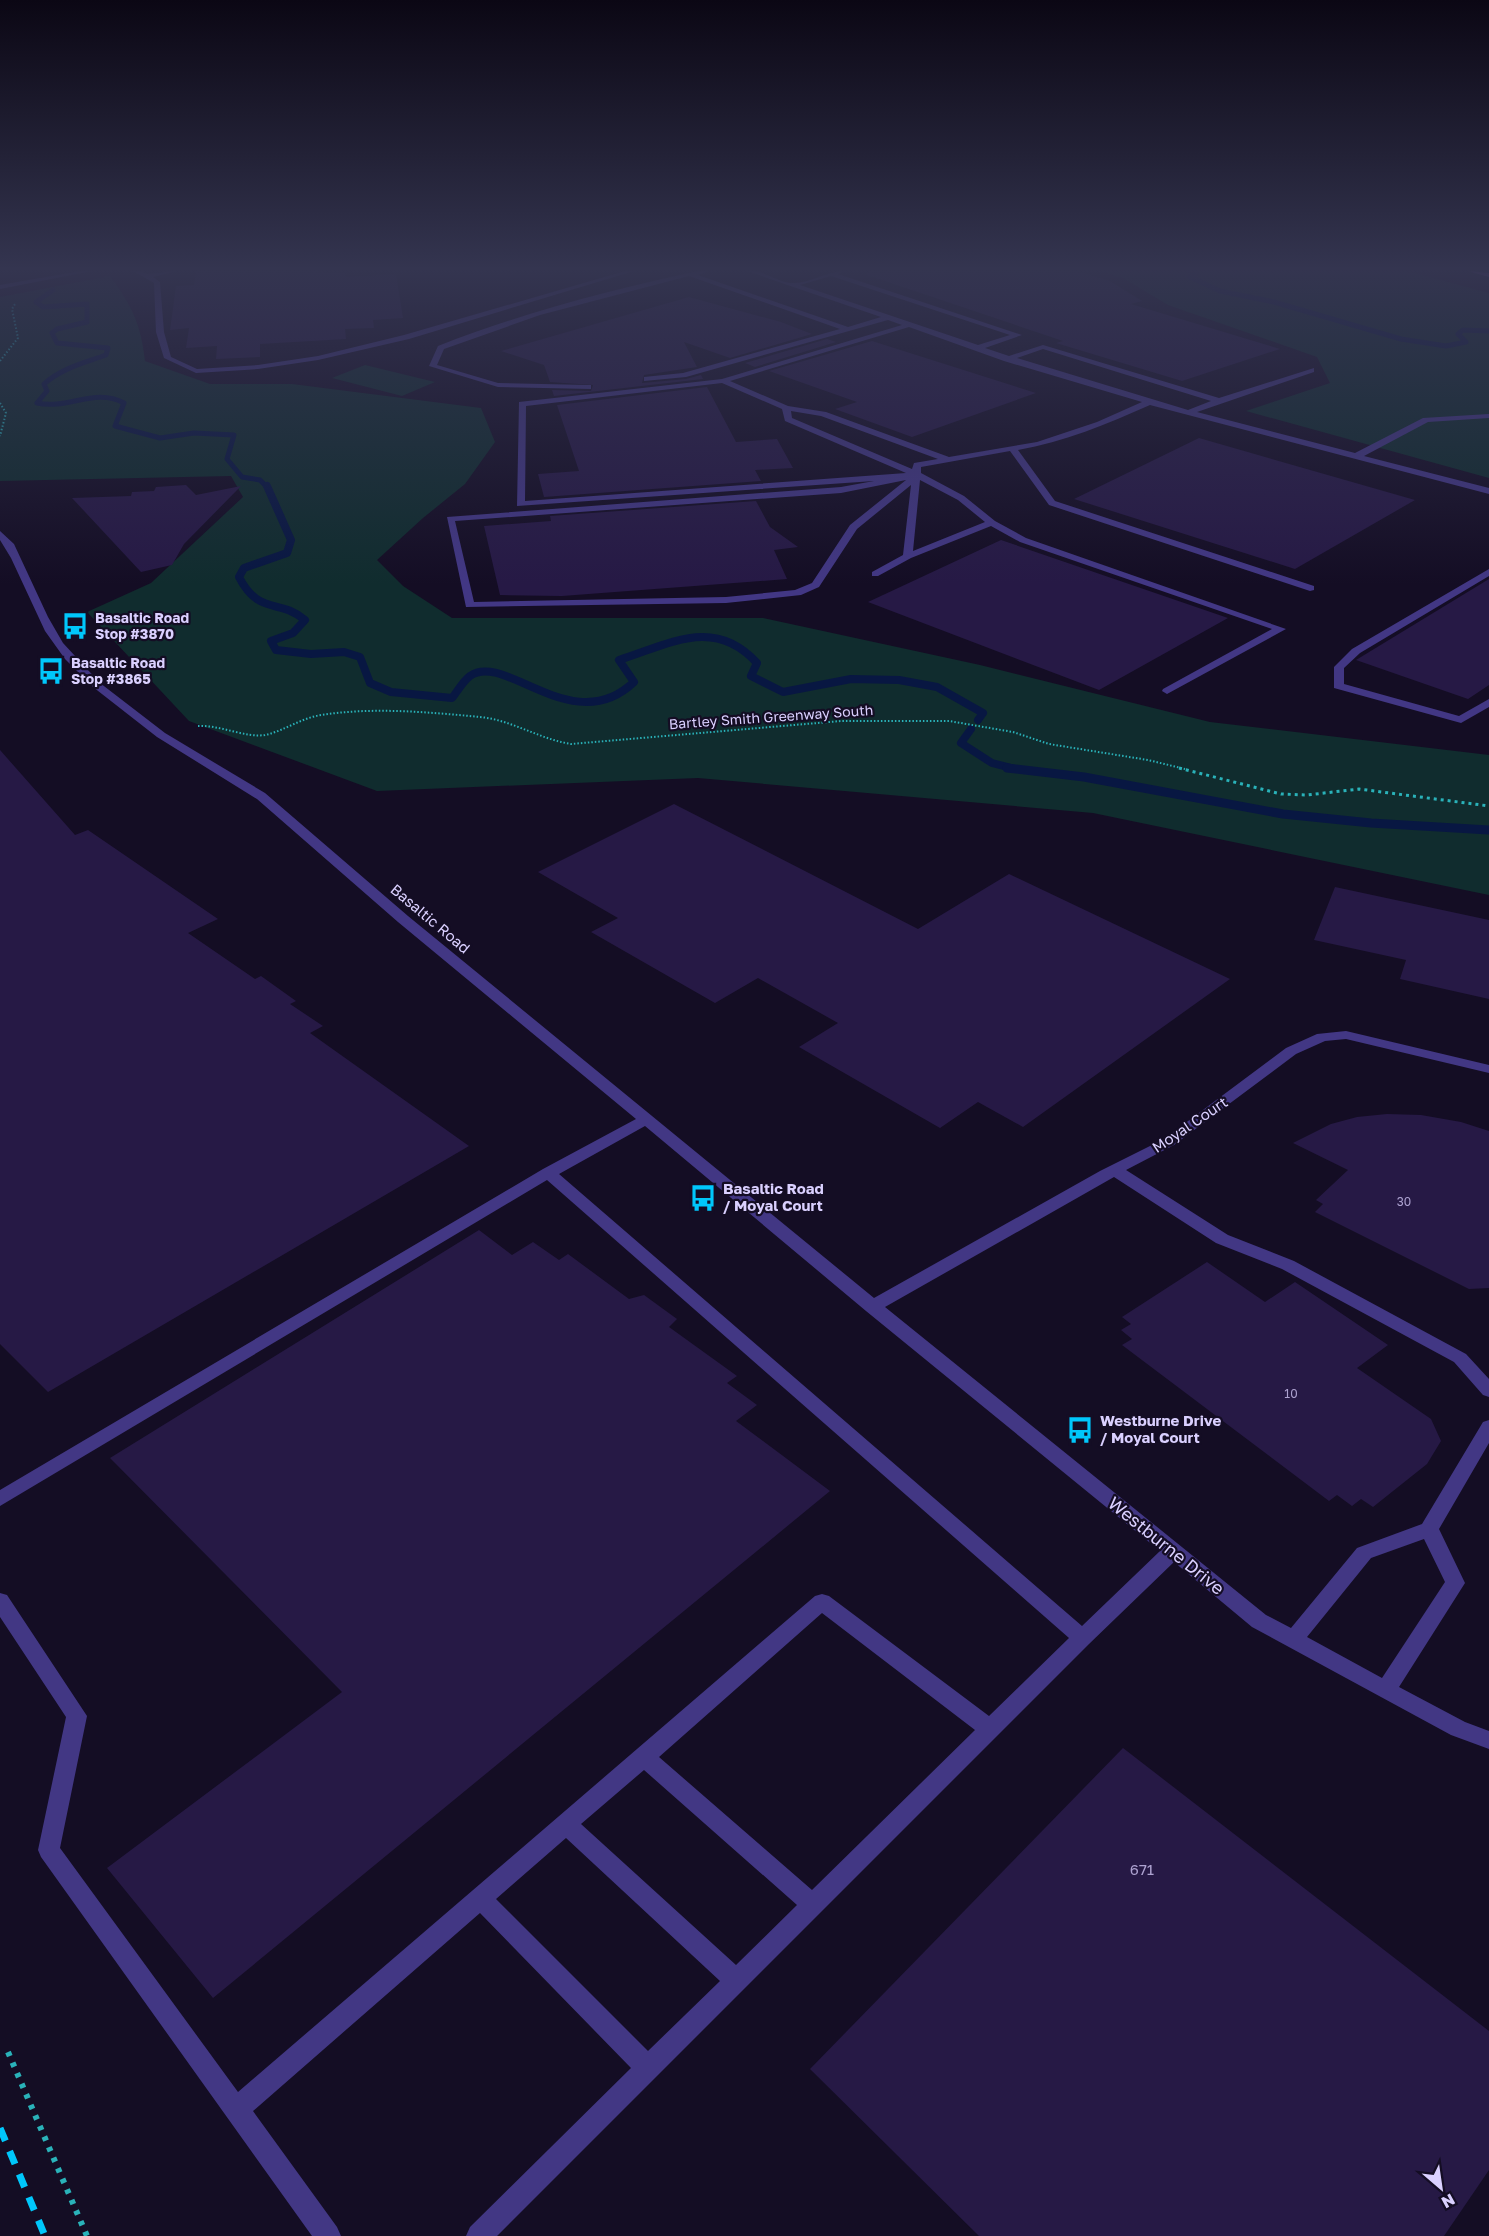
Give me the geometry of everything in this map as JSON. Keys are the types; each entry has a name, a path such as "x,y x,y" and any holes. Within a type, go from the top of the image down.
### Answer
{"street":[{"path":"465,375 498,385 577,388 612,384"},
{"path":"636,381 680,375"},
{"path":"742,375 723,381 522,404 520,504 918,475"},
{"path":"1061,375 1149,402 1489,491"},
{"path":"1135,375 1219,401"},
{"path":"1189,412 1295,375"},
{"path":"723,381 786,408 823,414 947,459"},
{"path":"908,556 918,475 917,465 1038,444 1100,424 1149,402"},
{"path":"786,408 788,419 918,475 961,498 992,523 1023,540 1281,629 1167,691"},
{"path":"1358,455 1426,420 1489,416"},
{"path":"1013,448 1052,503 1310,588"},
{"path":"918,475 853,527 816,585 796,593 761,597 470,605 450,519 842,490 918,475"},
{"path":"875,574 908,556 992,523"},
{"name":"Basaltic Road","path":"0,534 15,554 51,629 69,657 123,707 195,757 236,778 261,796 403,919 872,1307"},
{"path":"1489,572 1356,651 1339,668 1338,686 1461,720 1489,702"},
{"name":"Moyal Court","path":"872,1307 1169,1142 1291,1051 1322,1037 1346,1035 1489,1069"},
{"path":"0,1498 548,1173 646,1119"},
{"path":"1115,1170 1222,1239 1288,1265 1460,1358 1489,1390"},
{"path":"548,1173 1082,1638"},
{"name":"Westburne Drive","path":"872,1307 1259,1621 1458,1729 1489,1740"},
{"path":"1293,1640 1364,1553 1430,1528 1489,1427"},
{"path":"1385,1690 1455,1584 1430,1528"},
{"path":"478,2236 1082,1638 1173,1551"},
{"path":"0,1601 77,1716 50,1850 328,2236"},
{"path":"237,2109 822,1602 990,1729"},
{"path":"644,1757 813,1905"},
{"path":"566,1824 736,1981"},
{"path":"480,1898 648,2068"}],"path":[{"path":"0,403 6,413 0,436"},
{"name":"Bartley Smith Greenway South","path":"198,726 215,725 242,733 264,735 318,715 362,711 482,717 505,722 554,741 572,744 841,721 949,721 997,728 1049,744 1148,760 1281,794 1307,795 1359,789 1489,806"},
{"path":"8,2052 87,2236"}],"green space":[{"path":"0,375 186,375 210,384 292,384 481,408 495,442 465,484 377,560 403,586 452,618 763,618 980,665 1210,722 1489,755 1489,895 1093,813 698,778 377,791 189,721 87,612 151,583 243,497 231,476 0,481"},
{"path":"339,375 408,375 435,382 402,396 332,378"},
{"path":"1326,375 1489,375 1489,478 1246,411 1330,383"}],"building":[{"path":"548,375 644,375 642,383 686,379 700,375 703,379 554,396 552,390 591,391 593,385 550,382"},
{"path":"781,375 980,375 1036,393 912,437 835,409 857,402"},
{"path":"1163,375 1199,375 1182,381"},
{"path":"707,387 736,442 777,439 793,468 755,470 761,481 544,497 538,474 579,471 557,405"},
{"path":"1199,438 1415,500 1295,569 1074,499"},
{"path":"186,485 196,495 241,486 184,544 172,565 141,572 72,498 131,496 132,492 154,491 156,487"},
{"path":"756,501 770,527 798,547 774,550 787,579 562,596 500,595 484,526 551,521 550,516"},
{"path":"1001,540 1228,618 1099,690 868,602"},
{"path":"1489,579 1489,685 1468,699 1356,660"},
{"path":"0,750 75,835 88,830 218,919 188,933 255,979 261,976 296,1001 290,1004 323,1026 310,1033 469,1146 48,1392 0,1344"},
{"path":"674,804 918,929 1009,874 1230,979 1023,1127 978,1102 940,1128 799,1047 838,1023 758,978 715,1003 591,932 618,918 538,872"},
{"path":"1335,887 1489,920 1489,999 1400,979 1406,960 1314,940"},
{"path":"1387,1114 1421,1115 1461,1122 1489,1131 1489,1288 1469,1289 1315,1212 1323,1204 1316,1200 1348,1170 1293,1143 1331,1124 1357,1117"},
{"path":"479,1230 512,1255 533,1242 559,1260 568,1254 629,1299 644,1295 677,1319 669,1327 737,1376 727,1383 757,1405 736,1421 830,1491 213,1998 107,1868 342,1692 110,1458"},
{"path":"1207,1262 1265,1302 1295,1282 1388,1345 1357,1368 1431,1419 1441,1441 1427,1464 1373,1507 1361,1499 1352,1506 1337,1495 1329,1501 1122,1345 1132,1339 1121,1330 1131,1324 1122,1317"},
{"path":"1123,1748 1489,2031 1489,2170 1444,2236 979,2236 810,2069"}],"waterway":[{"path":"56,375 44,384 47,391 37,403 60,404 103,397 124,403 115,426 160,438 194,433 234,435 227,459 242,477 260,480 268,488"},
{"path":"268,488 291,540 287,553 244,568 239,577 254,597 262,602 296,613 305,620 293,633 271,641 276,650 311,654 344,652 360,657 370,683 391,692 452,698 470,676 485,671 502,675 565,699 588,702 611,697 634,682 619,660 674,642 708,637 724,640 741,649 757,663 751,676 783,692 851,679 899,680 937,687 983,713 978,720"},
{"path":"971,729 961,743 992,763 1015,769"},
{"path":"1007,768 1015,769"},
{"path":"1015,769 1084,777 1283,814 1371,823 1489,830"}],"railway":[{"path":"0,2128 45,2236"}],"place":[{"name":"Basaltic Road Stop #3870","path":"75,626"},
{"name":"Basaltic Road Stop #3865","path":"51,671"},
{"name":"Basaltic Road / Moyal Court","path":"703,1198"},
{"name":"Westburne Drive / Moyal Court","path":"1080,1430"}]}
